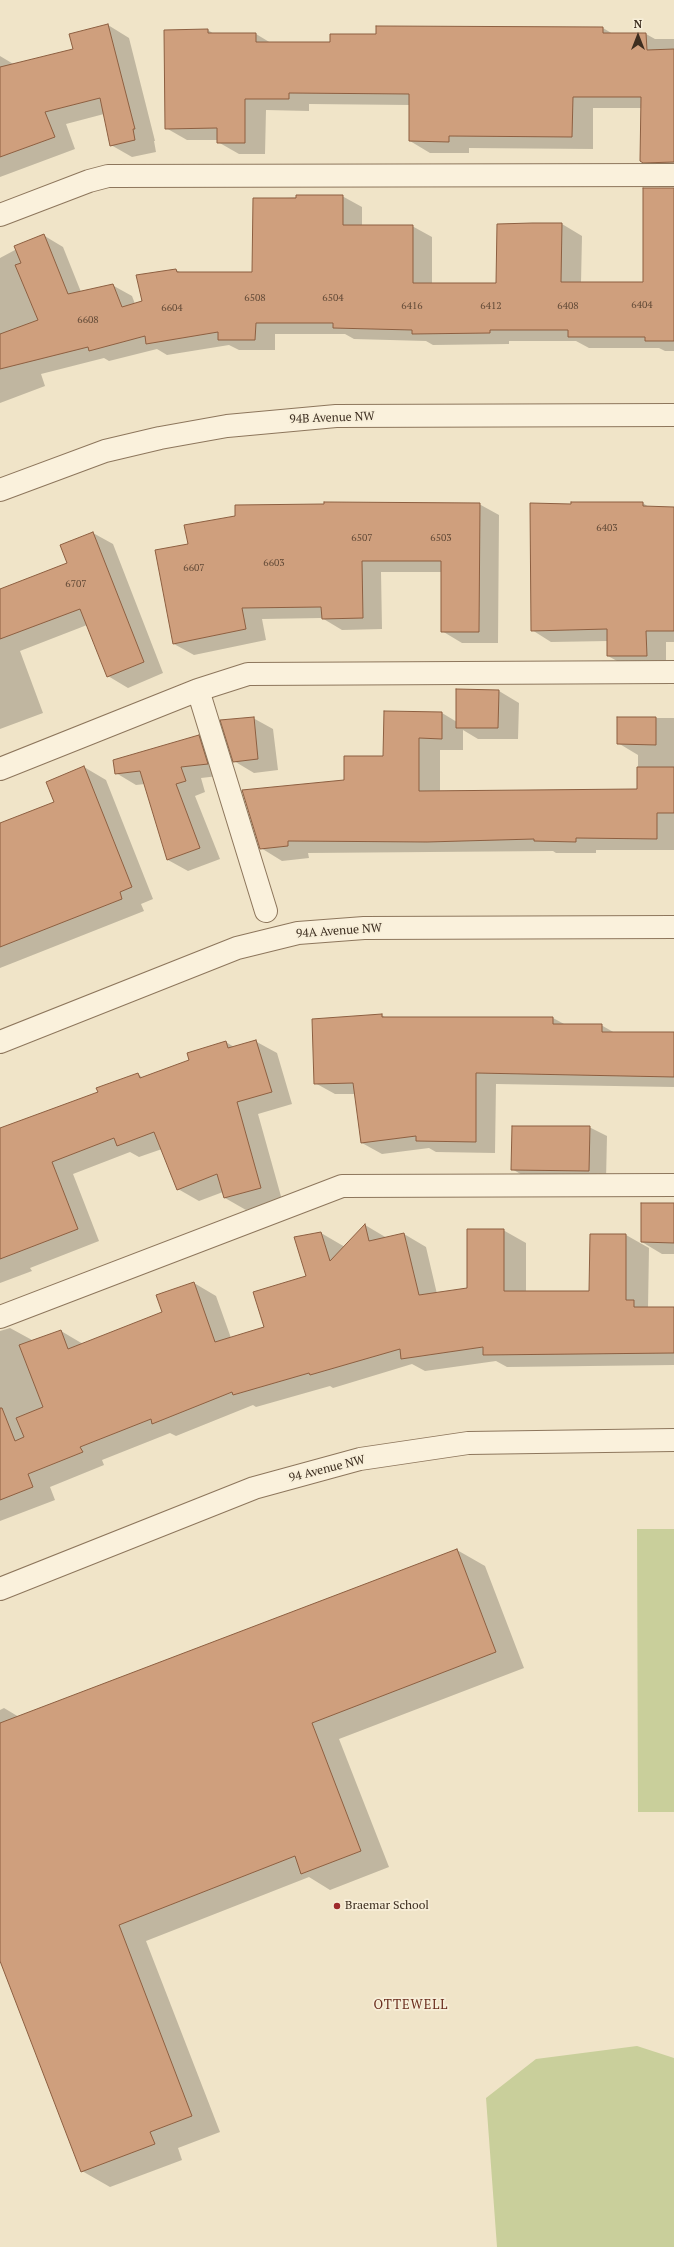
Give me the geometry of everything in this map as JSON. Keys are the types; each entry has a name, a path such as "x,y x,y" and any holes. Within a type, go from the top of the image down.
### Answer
{"street":[{"path":"0,215 89,181 108,176 674,175"},
{"name":"94B Avenue NW","path":"0,490 105,451 160,438 248,424 336,416 674,415"},
{"path":"0,769 198,690 234,677 261,673 674,672"},
{"path":"198,690 266,911"},
{"name":"94A Avenue NW","path":"0,1042 237,948 298,933 364,928 674,927"},
{"path":"0,1317 342,1186 674,1185"},
{"name":"94 Avenue NW","path":"0,1589 254,1488 360,1459 468,1443 674,1440"}],"green space":[{"path":"637,1529 674,1529 674,1812 638,1812"},
{"path":"637,2046 674,2058 674,2247 497,2247 486,2098 536,2059"}],"building":[{"path":"108,24 135,129 133,129 135,140 110,146 100,98 45,112 55,137 0,157 0,67 73,49 69,34"},
{"path":"376,26 603,27 603,33 646,33 647,50 674,49 674,162 643,163 640,161 641,97 573,97 572,137 449,136 449,142 409,141 409,94 289,93 289,99 245,99 245,143 217,143 217,128 165,129 164,30 208,29 208,33 256,33 256,42 330,42 330,34 376,34"},
{"path":"643,188 674,188 674,341 645,341 645,337 568,337 568,330 490,330 490,333 412,334 412,330 333,328 333,323 256,323 255,340 218,340 218,332 146,344 145,336 89,351 88,347 0,369 0,334 38,320 15,265 21,263 14,246 44,234 68,294 113,284 122,307 142,301 136,275 176,269 177,272 252,272 253,198 296,198 296,195 343,195 343,225 413,225 413,283 496,283 497,224 532,223 562,223 561,282 643,282"},
{"path":"324,502 480,503 479,632 441,632 441,561 362,561 363,618 322,619 321,607 242,608 246,629 173,644 155,550 188,544 184,525 235,516 235,505 324,504"},
{"path":"571,502 643,502 643,506 674,507 674,631 646,631 647,656 607,656 607,629 531,631 530,503 571,504"},
{"path":"93,532 144,662 107,677 80,609 0,639 0,589 67,563 60,545"},
{"path":"456,689 499,690 498,728 456,728"},
{"path":"384,711 442,712 442,739 419,738 419,791 637,789 637,767 674,767 674,813 657,813 657,839 576,838 576,842 534,841 534,839 427,842 288,841 288,846 260,849 242,790 344,780 344,756 383,756"},
{"path":"254,717 258,759 233,762 220,720"},
{"path":"617,717 656,717 656,745 617,744"},
{"path":"199,735 208,764 181,767 186,781 176,784 200,848 167,860 140,771 115,774 113,760"},
{"path":"84,766 132,887 120,892 122,899 0,947 0,823 54,802 46,782"},
{"path":"382,1014 382,1017 553,1017 553,1024 602,1024 602,1032 674,1032 674,1077 476,1073 476,1142 416,1141 416,1136 361,1143 353,1083 314,1084 312,1019"},
{"path":"256,1040 272,1092 237,1102 261,1188 224,1198 217,1174 177,1190 154,1132 117,1146 114,1138 52,1162 78,1229 0,1259 0,1128 98,1092 96,1088 138,1073 140,1078 189,1060 187,1053 226,1041 228,1048"},
{"path":"512,1126 590,1126 589,1171 511,1170"},
{"path":"641,1203 674,1203 674,1243 641,1242"},
{"path":"365,1224 369,1241 404,1233 419,1295 467,1288 467,1229 504,1229 504,1291 589,1291 590,1234 626,1234 626,1300 634,1300 634,1307 674,1307 674,1353 483,1355 483,1347 401,1359 400,1349 233,1395 232,1392 152,1424 151,1419 80,1447 83,1452 28,1474 33,1487 0,1500 0,1408 2,1408 15,1441 24,1437 16,1418 43,1407 19,1345 61,1330 68,1349 162,1312 156,1295 194,1282 215,1342 264,1327 253,1292 306,1276 294,1237 321,1232 330,1261"},
{"path":"457,1549 496,1652 312,1723 361,1851 301,1874 295,1856 119,1925 192,2116 150,2132 155,2144 81,2172 0,1961 0,1723"}],"place":[{"name":"Braemar School","path":"337,1906"}],"district":[{"name":"OTTEWELL","path":"411,2005"}]}
